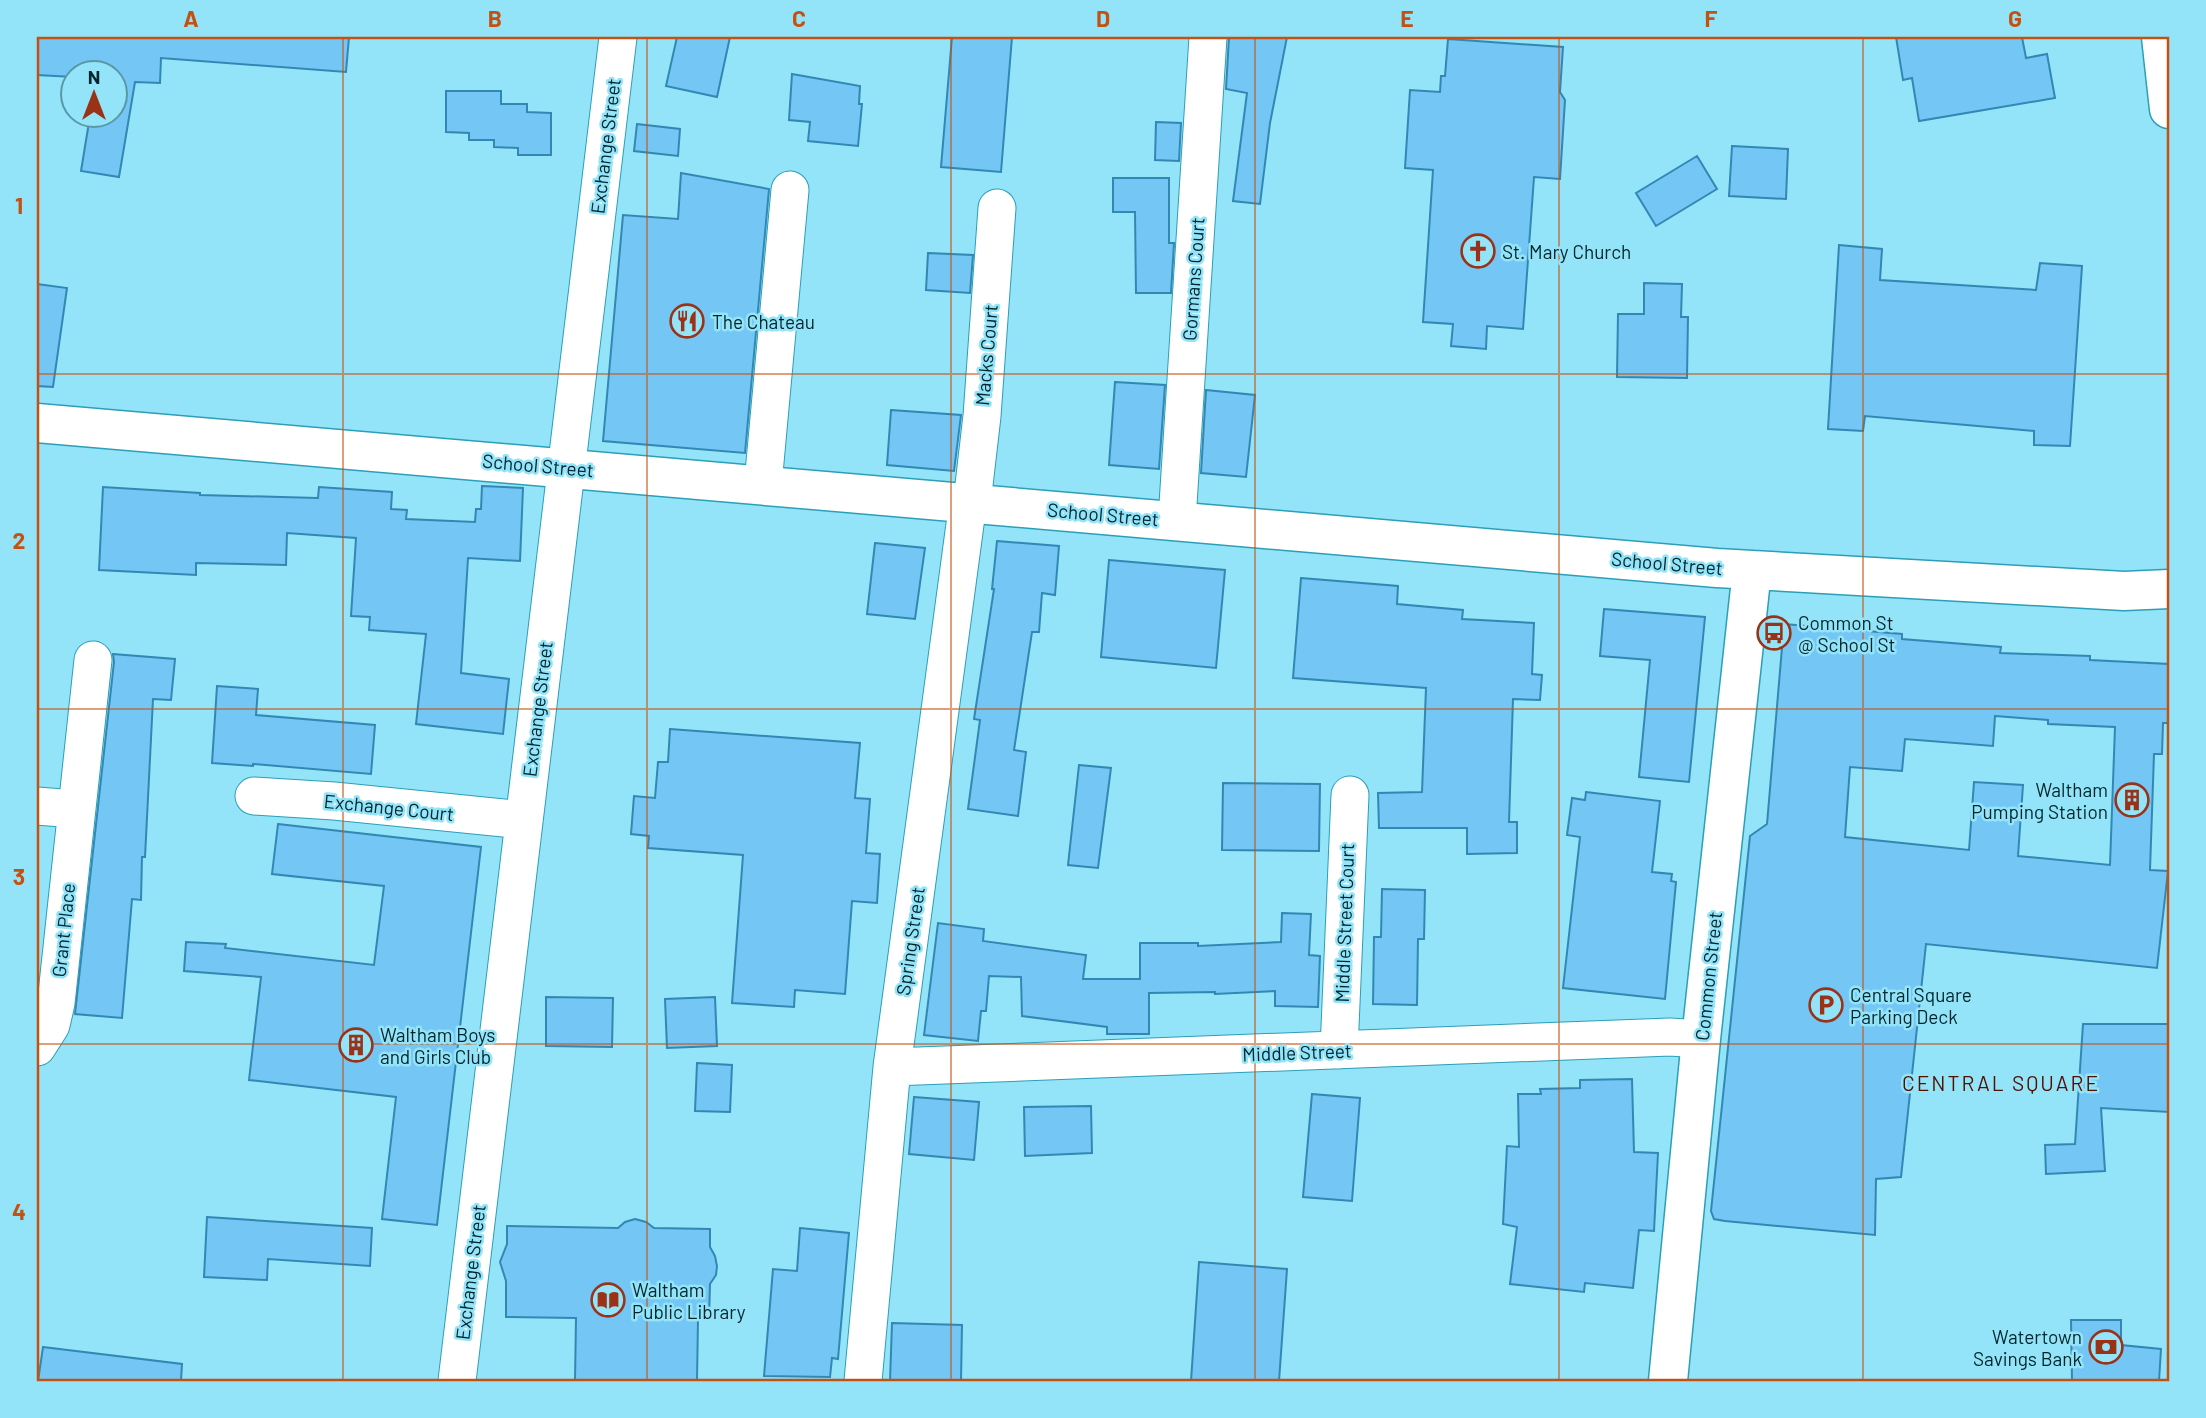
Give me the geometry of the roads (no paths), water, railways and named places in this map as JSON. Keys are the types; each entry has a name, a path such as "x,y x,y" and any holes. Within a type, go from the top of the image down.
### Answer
{"street":[{"name":"Exchange Street","path":"457,1381 618,37"},
{"name":"Gormans Court","path":"1177,520 1208,37"},
{"path":"2161,37 2169,109"},
{"path":"763,484 790,190"},
{"name":"Macks Court","path":"970,502 982,416 997,208"},
{"name":"School Street","path":"37,423 1752,570 2124,591 2169,589"},
{"name":"Spring Street","path":"863,1381 892,1067 970,502"},
{"name":"Common Street","path":"1668,1381 1701,1039 1752,570"},
{"name":"Grant Place","path":"37,1047 51,1025 56,1003 93,660"},
{"name":"Middle Street Court","path":"1339,1050 1350,795"},
{"name":"Exchange Court","path":"254,796 334,801 524,820"},
{"path":"37,806 75,809"},
{"name":"Middle Street","path":"892,1067 1670,1037 1701,1039"}],"place":[{"name":"St. Mary Church","path":"1478,251"},
{"name":"The Chateau","path":"687,321"},
{"name":"Common St @ School St","path":"1774,633"},
{"name":"Waltham Pumping Station","path":"2132,800"},
{"name":"Central Square Parking Deck","path":"1826,1005"},
{"name":"Waltham Boys and Girls Club","path":"356,1045"},
{"name":"Waltham Public Library","path":"608,1300"},
{"name":"Watertown Savings Bank","path":"2106,1347"}],"district":[{"name":"CENTRAL SQUARE","path":"2001,1082"}]}
